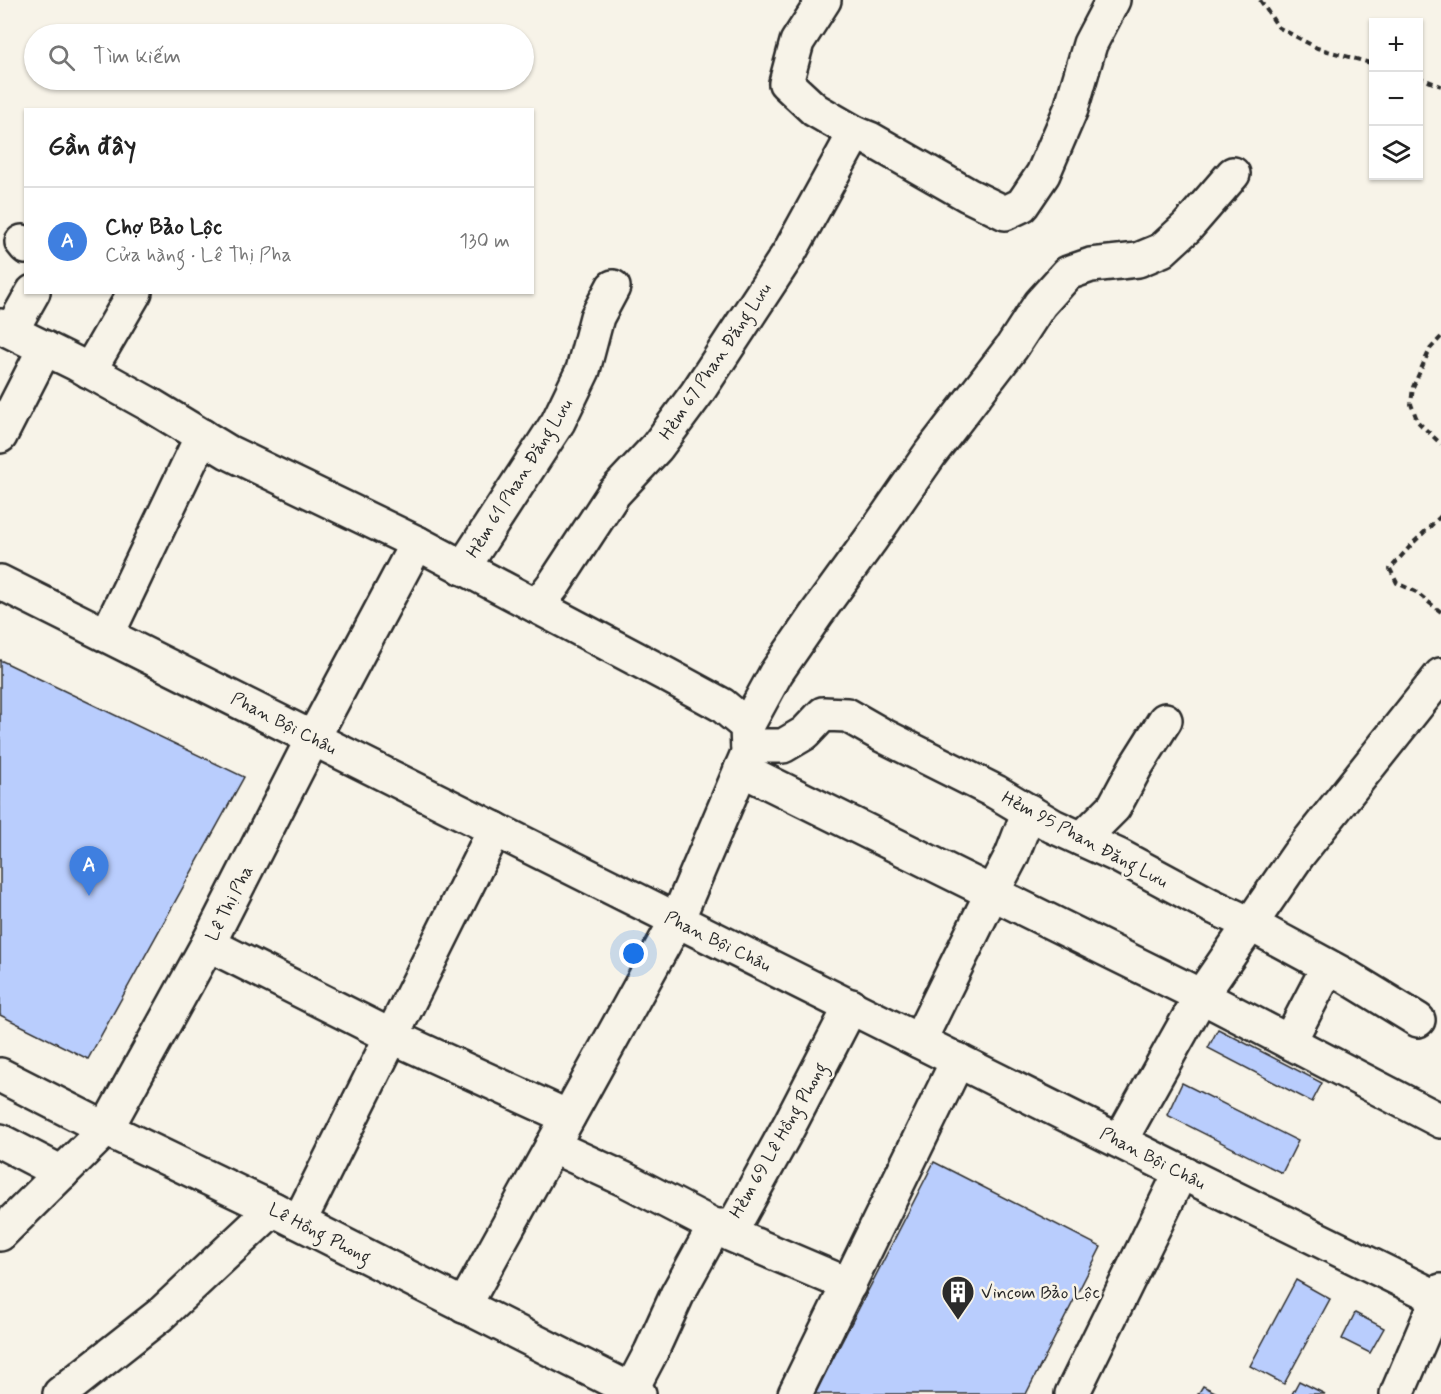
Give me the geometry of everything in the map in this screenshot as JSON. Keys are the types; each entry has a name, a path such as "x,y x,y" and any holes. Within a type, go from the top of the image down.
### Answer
{"main road":[{"path":"824,0 797,42 786,83 815,110 968,195 1005,213 1022,205 1043,174 1071,109 1090,44 1113,0"},
{"name":"Hẻm 67 Phan Đăng Lưu","path":"537,606 614,493 657,447 697,393 789,253 855,133"},
{"path":"464,1306 677,920 776,673 930,454 1012,347 1040,304 1068,273 1090,265 1138,260 1162,250 1187,227 1233,174"},
{"name":"Hẻm 61 Phan Đăng Lưu","path":"463,568 558,422 583,370 597,317 613,287"},
{"path":"31,294 5,328 89,371 228,452 417,543 722,705 745,747 992,893 1201,996 1441,1121"},
{"path":"89,371 134,294"},
{"path":"0,436 45,348"},
{"path":"107,635 202,436"},
{"name":"Lê Thị Pha","path":"0,1234 106,1129 208,944 313,738 417,543"},
{"name":"Phan Bội Châu","path":"0,582 1181,1172 1439,1295"},
{"path":"1120,1141 1201,996 1250,924 1298,855 1441,675"},
{"name":"Hẻm 95 Phan Đăng Lưu","path":"745,747 783,746 805,734 824,714 847,715 996,792 1053,826 1119,856 1250,924 1418,1020"},
{"path":"1082,839 1114,807 1136,766 1166,720"},
{"path":"919,1041 1012,855 1029,812"},
{"path":"60,1394 286,1216 392,1036 495,829"},
{"path":"208,944 392,1036 568,1118"},
{"path":"1289,1042 1328,967"},
{"name":"Hẻm 69 Lê Hồng Phong","path":"635,1392 677,1295 715,1226 726,1226 736,1222 789,1126 850,1006"},
{"path":"795,1394 958,1060"},
{"name":"Lê Hồng Phong","path":"0,1075 635,1392"},
{"path":"0,1141 62,1173"},
{"path":"552,1146 624,1179 732,1235 849,1285"},
{"path":"1072,1394 1181,1172"},
{"path":"1397,1394 1439,1295"}],"path":[{"path":"1260,0 1278,27 1317,48 1369,63"},
{"path":"1423,79 1441,86"},
{"path":"1441,337 1430,349 1413,387 1411,404 1418,422 1441,444"},
{"path":"1441,516 1390,569 1396,583 1416,592 1441,612"}],"building":[{"path":"0,660 244,777 88,1059 0,1015"},
{"path":"1218,1029 1322,1083 1312,1102 1208,1048"},
{"path":"1182,1083 1298,1141 1282,1173 1167,1115"},
{"name":"Vincom Bảo Lộc","path":"934,1162 1101,1247 1026,1394 815,1394"},
{"path":"1296,1280 1330,1299 1284,1384 1250,1366"},
{"path":"1355,1313 1384,1328 1370,1353 1342,1339"},
{"path":"1299,1381 1325,1394 1292,1394"},
{"path":"1203,1386 1219,1394 1198,1394"}],"place":[{"name":"Chợ Bảo Lộc","path":"89,896"},
{"name":"Vincom Bảo Lộc","path":"958,1321"}]}
